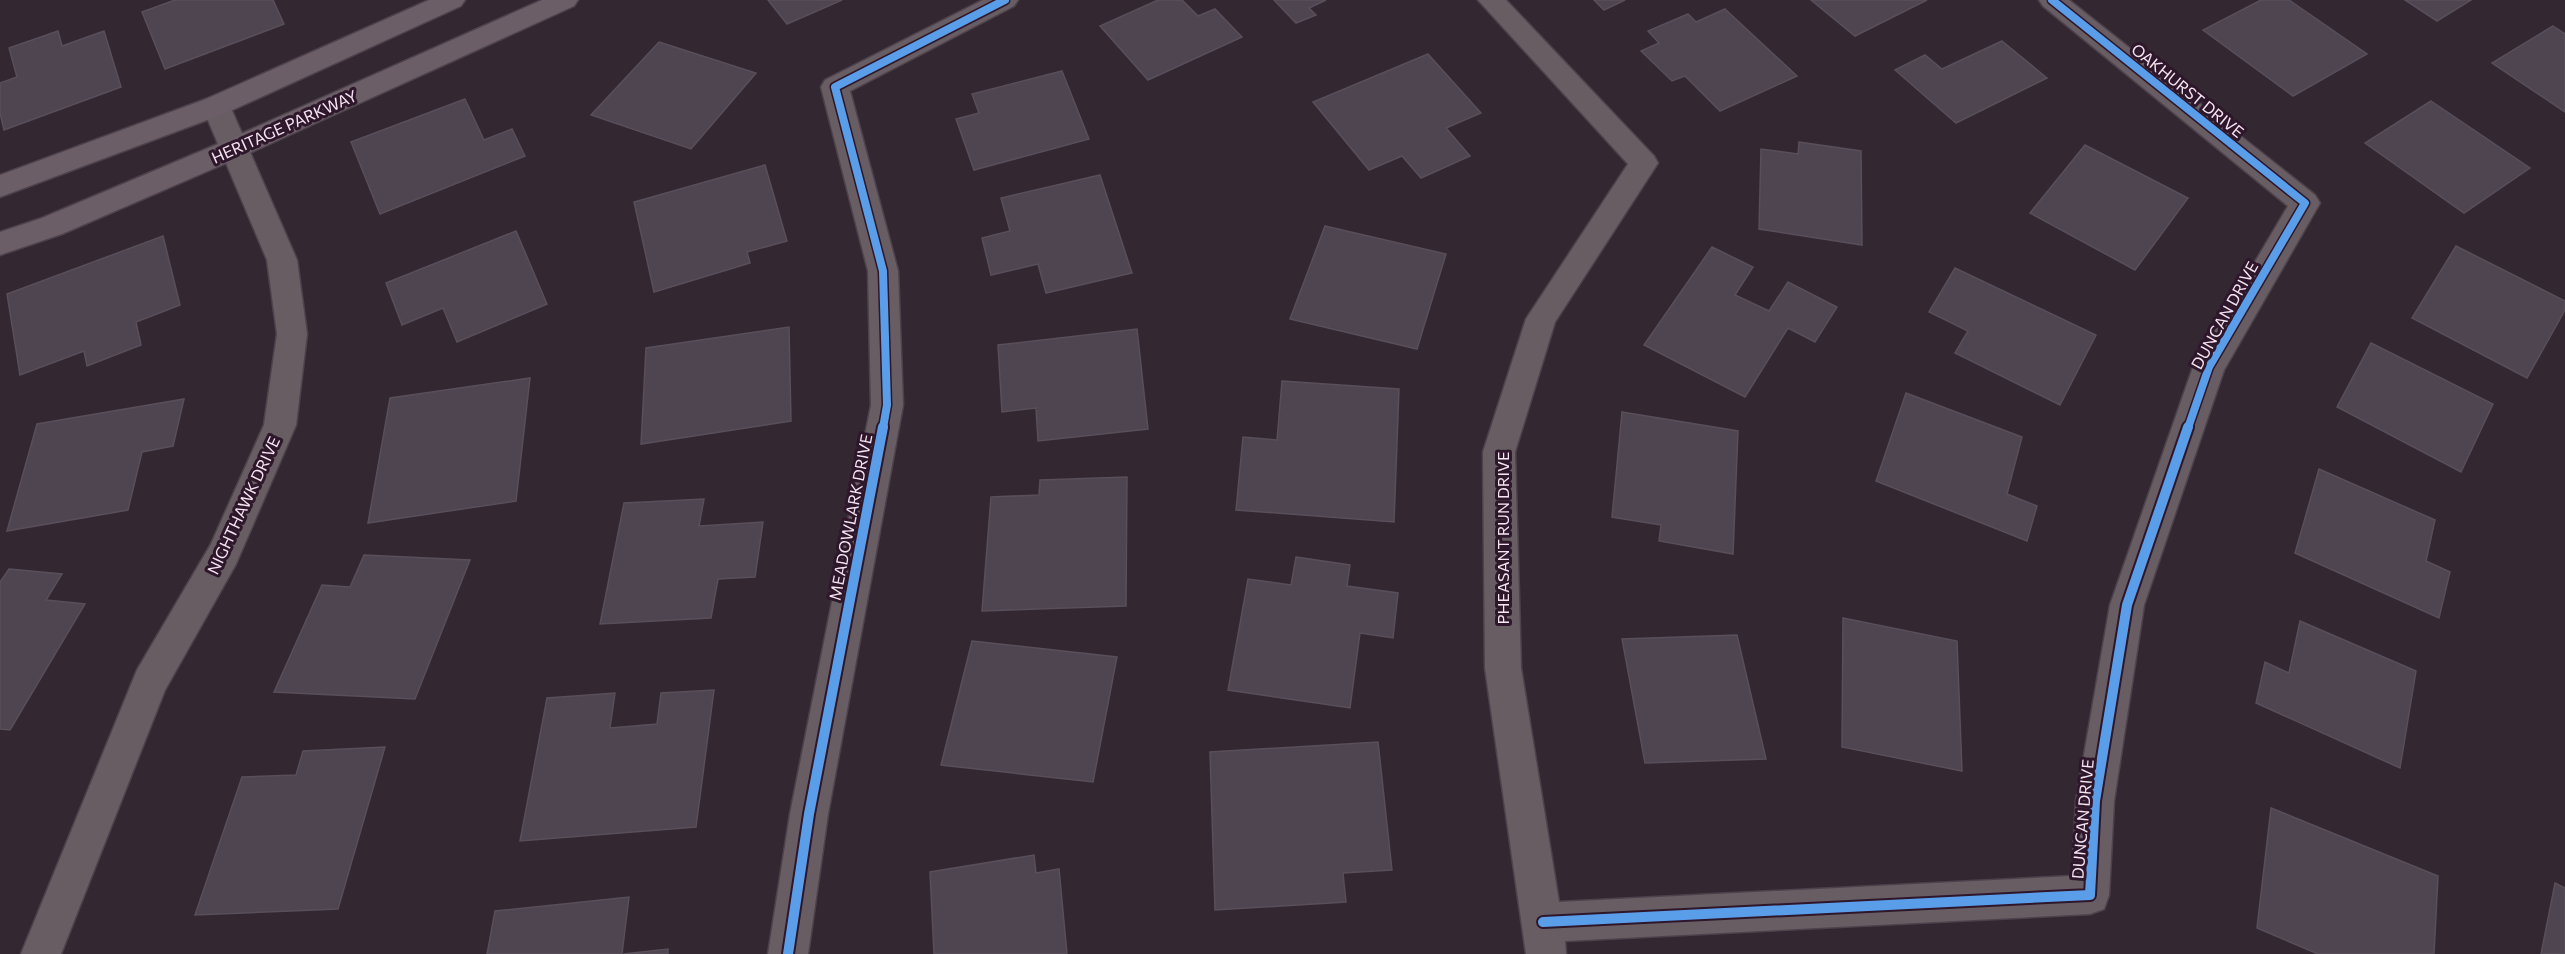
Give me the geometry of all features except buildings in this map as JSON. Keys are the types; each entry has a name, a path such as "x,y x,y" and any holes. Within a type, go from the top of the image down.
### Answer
{"main road":[{"path":"0,186 216,106 452,0"},
{"name":"HERITAGE PARKWAY","path":"0,244 52,226 235,148 565,0"}],"street":[{"name":"MEADOWLARK DRIVE","path":"788,954 809,814 887,405 883,271 835,87 1005,0"},
{"name":"PHEASANT RUN DRIVE","path":"1491,0 1644,163 1541,319 1499,452 1503,668 1544,938"},
{"name":"OAKHURST DRIVE","path":"2052,0 2305,203"},
{"name":"NIGHTHAWK DRIVE","path":"41,954 150,682 224,553 280,425 291,334 282,260 216,106"},
{"name":"DUNCAN DRIVE","path":"1544,938 2090,895 2095,801 2127,605 2209,367 2305,203"}],"cycle path":[{"path":"788,954 809,814 887,405 883,271 835,87 1005,0"},
{"path":"1543,922 2090,895 2095,801 2127,605 2209,367 2305,203 2052,0"}]}
